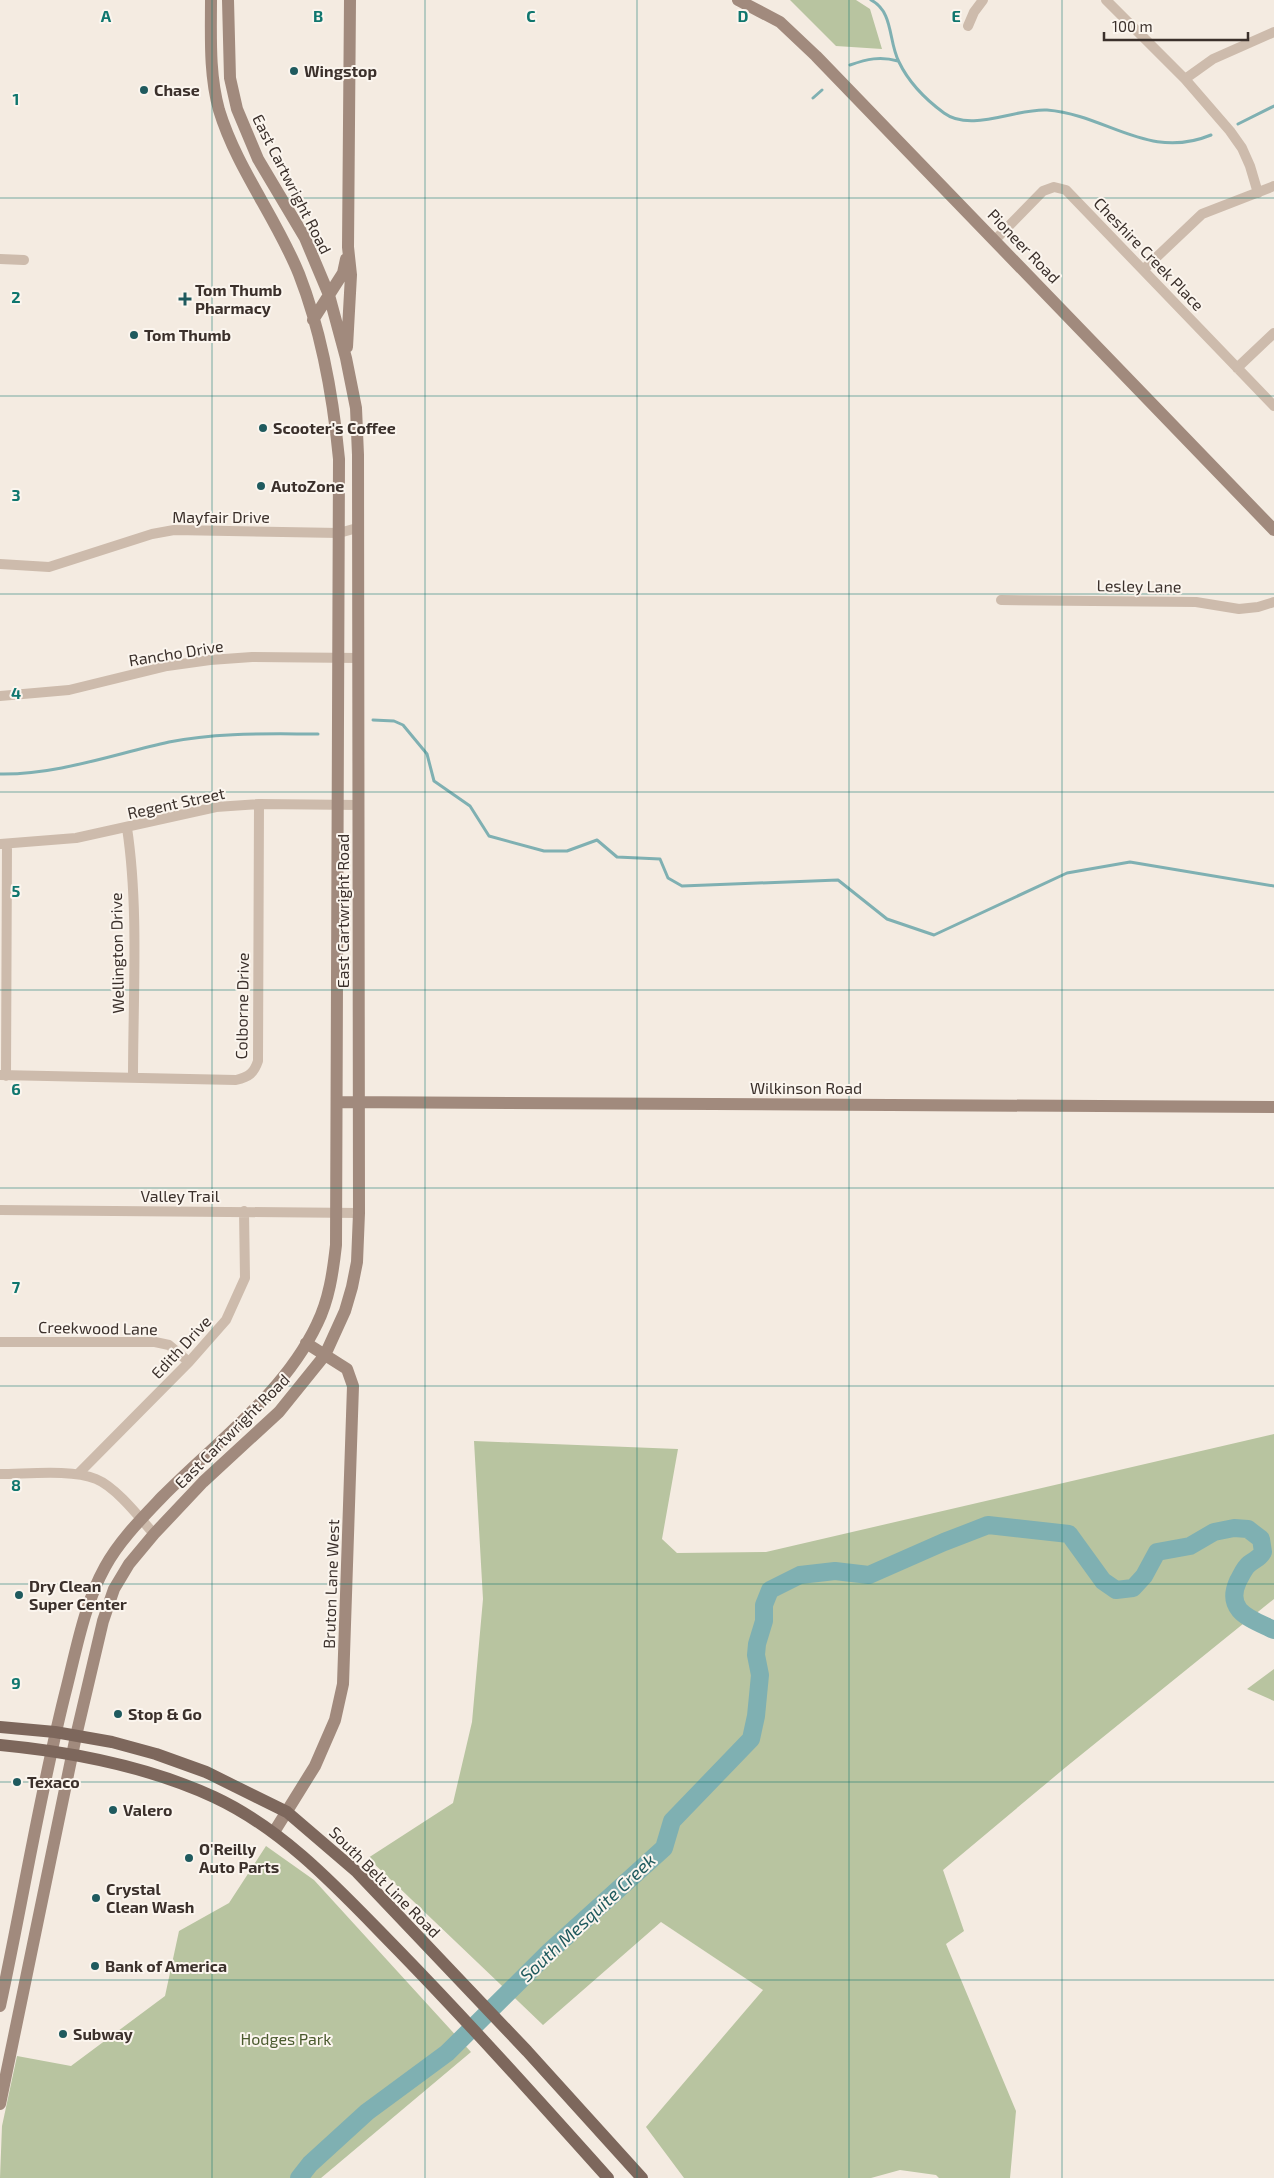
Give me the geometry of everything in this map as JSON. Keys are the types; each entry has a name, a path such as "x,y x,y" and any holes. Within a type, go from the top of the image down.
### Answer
{"main road":[{"name":"East Cartwright Road","path":"0,2006 55,1732 81,1627 105,1566 141,1519 189,1469 253,1410 293,1364 317,1324 333,1274 338,1213 340,459 336,414 313,320 299,275 283,240 252,186 234,149 219,109 213,75 210,0"},
{"name":"East Cartwright Road","path":"0,2104 72,1754 103,1621 114,1590 129,1564 154,1534 203,1482 279,1412 325,1355 345,1311 357,1262 360,1212 358,456 356,408 346,358 329,296 305,238 258,159 236,109 230,78 228,0"},
{"path":"346,358 351,275 348,247 350,0"},
{"name":"Pioneer Road","path":"738,0 780,22 798,38 1274,530"},
{"path":"252,186 269,177"},
{"path":"313,320 343,274 348,247"},
{"path":"330,384 351,381"},
{"name":"Wilkinson Road","path":"338,1102 1274,1107"},
{"name":"Bruton Lane West","path":"274,1832 315,1766 335,1720 343,1684 353,1386 347,1369 306,1343"},
{"name":"South Belt Line Road","path":"0,1727 55,1732 112,1742 156,1754 198,1769 287,1812 357,1872 528,2051 642,2178"},
{"path":"0,1745 72,1754 131,1767 171,1780 215,1798 274,1832 330,1880 505,2064 608,2178"},
{"path":"8,1969 27,1972"}],"street":[{"path":"968,26 974,12 983,0"},
{"path":"1106,0 1185,79 1230,131 1242,148 1250,166 1258,193"},
{"path":"1185,79 1213,59 1274,32"},
{"path":"1143,270 1202,214 1274,186"},
{"name":"Cheshire Creek Place","path":"995,240 1043,192 1054,187 1060,188 1073,196 1274,406"},
{"path":"0,259 24,260"},
{"path":"1237,368 1274,333"},
{"name":"Mayfair Drive","path":"0,564 49,566 152,534 174,530 339,533 357,528"},
{"name":"Lesley Lane","path":"1001,600 1196,602 1239,609 1258,608 1274,602"},
{"name":"Rancho Drive","path":"0,696 69,690 167,666 210,660 252,657 359,658"},
{"name":"Regent Street","path":"3,844 76,838 216,807 259,804 359,805"},
{"name":"Colborne Drive","path":"3,1076 236,1080 246,1078 254,1071 258,1061 259,804"},
{"name":"Wellington Drive","path":"127,828 133,912 133,1077"},
{"path":"3,844 3,1076"},
{"name":"Valley Trail","path":"0,1210 360,1212"},
{"name":"Edith Drive","path":"78,1474 189,1362 226,1320 245,1278 244,1211"},
{"name":"Creekwood Lane","path":"0,1342 155,1342 169,1345 189,1362"},
{"path":"0,1474 78,1474 96,1479 108,1486 154,1534"}],"green space":[{"path":"790,0 856,0 870,9 882,49 836,46"},
{"path":"1274,1434 1274,1599 1066,1767 943,1870 964,1931 946,1944 1016,2111 1010,2178 939,2178 936,2175 900,2170 871,2178 684,2178 646,2127 763,1990 661,1922 543,2025 368,1858 453,1803 472,1722 483,1599 474,1441 678,1449 662,1539 677,1553 766,1552"},
{"path":"1274,1669 1274,1701 1247,1689"},
{"name":"Hodges Park","path":"266,1846 314,1880 471,2052 321,2178 0,2178 2,2126 17,2056 71,2066 165,1996 179,1931 229,1903"}],"waterway":[{"path":"871,0 884,12 896,54 908,77 930,102 955,119 967,121 980,120 1035,110 1047,110 1090,120 1148,140 1167,143 1188,142 1211,135"},
{"path":"850,65 874,59 898,61"},
{"path":"813,98 822,90"},
{"path":"1238,124 1274,106"},
{"path":"373,720 394,721 403,725 427,754 434,781 470,806 489,836 544,851 567,851 597,840 617,857 660,859 668,878 682,886 838,880 887,919 934,935 1067,873 1130,862 1274,886"},
{"path":"0,774 43,771 187,739 244,734 318,734"},
{"name":"South Mesquite Creek","path":"299,2178 310,2164 367,2112 447,2053 549,1952 664,1848 672,1821 751,1739 756,1716 760,1675 756,1655 757,1644 764,1621 764,1605 770,1590 800,1575 835,1571 869,1575 988,1525 1069,1534 1103,1581 1116,1590 1133,1588 1144,1576 1157,1552 1190,1546 1214,1532 1234,1528 1248,1529 1261,1539 1263,1552 1243,1572 1238,1581 1235,1600 1237,1607 1249,1618 1274,1630"}],"place":[{"name":"Wingstop","path":"294,71"},
{"name":"Chase","path":"144,90"},
{"name":"Tom Thumb Pharmacy","path":"185,299"},
{"name":"Tom Thumb","path":"134,335"},
{"name":"Scooter's Coffee","path":"263,428"},
{"name":"AutoZone","path":"261,486"},
{"name":"Dry Clean Super Center","path":"19,1595"},
{"name":"Stop & Go","path":"118,1714"},
{"name":"Texaco","path":"17,1782"},
{"name":"Valero","path":"113,1810"},
{"name":"O'Reilly Auto Parts","path":"189,1858"},
{"name":"Crystal Clean Wash","path":"96,1898"},
{"name":"Bank of America","path":"95,1966"},
{"name":"Subway","path":"63,2034"}]}
